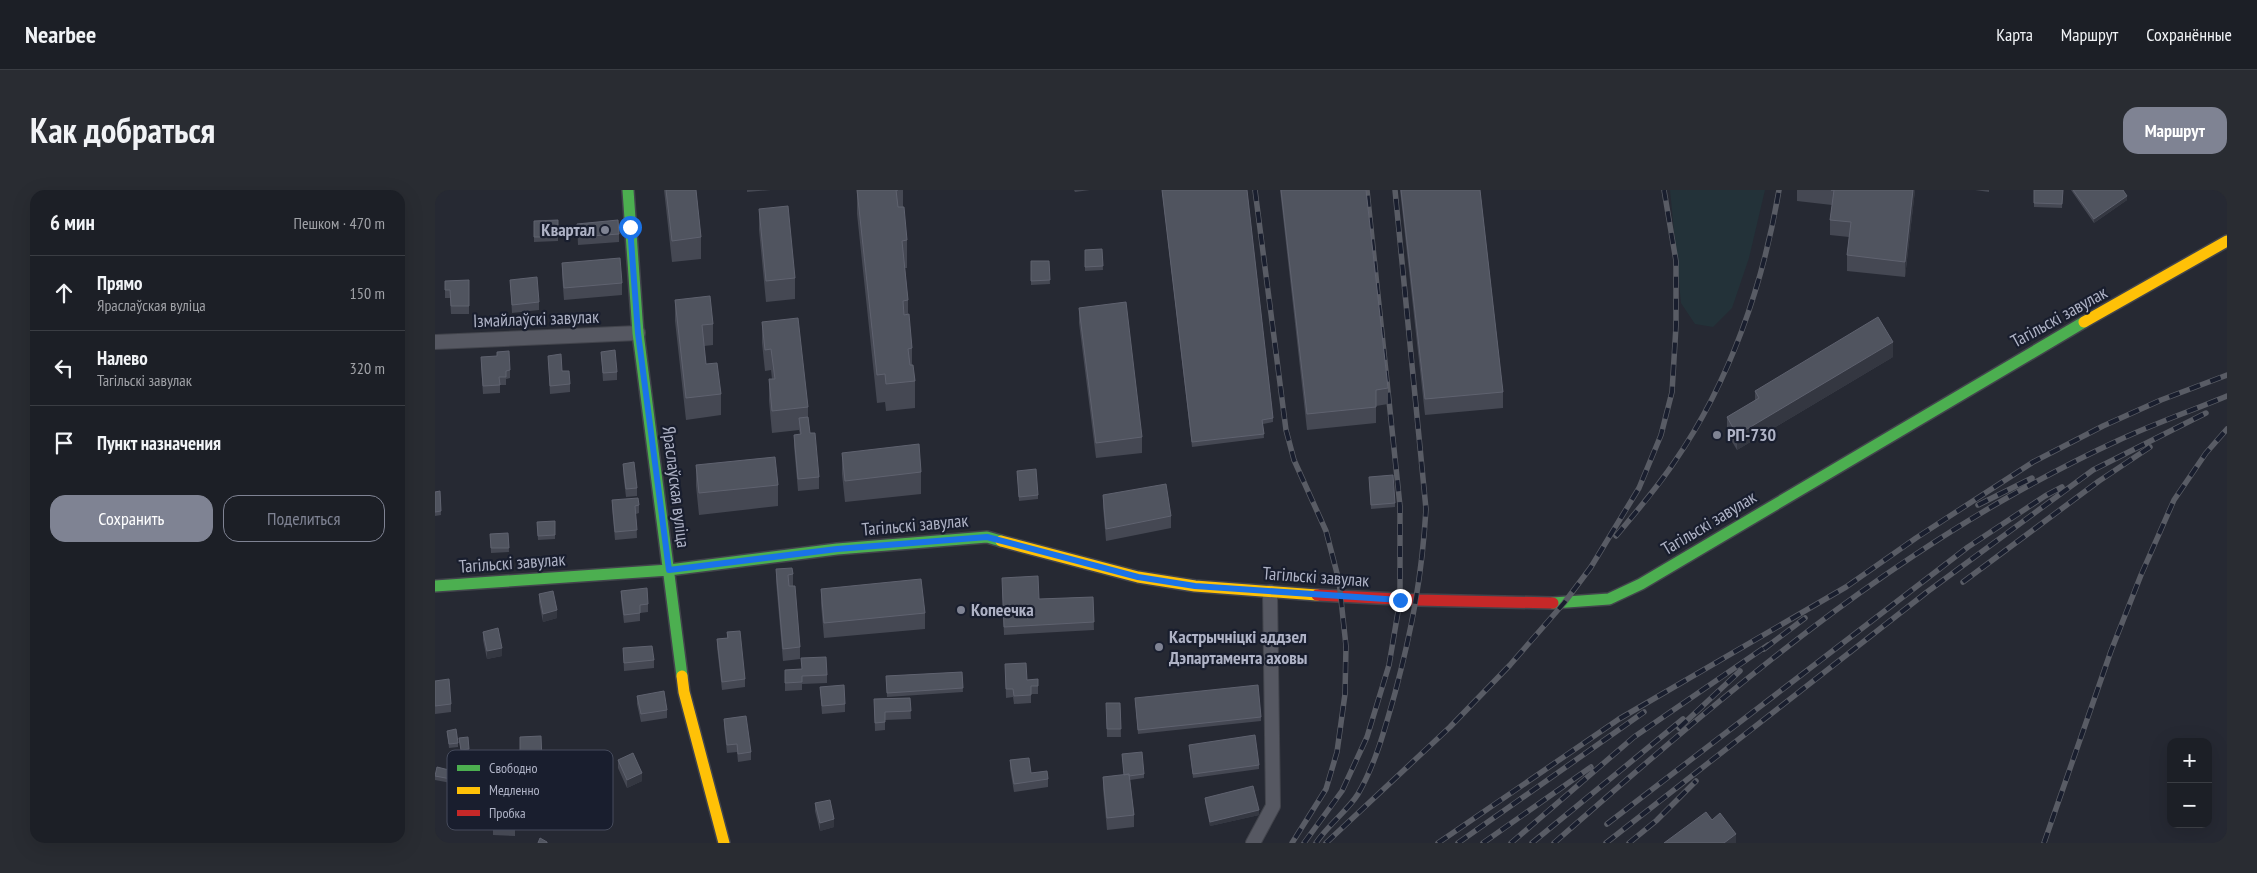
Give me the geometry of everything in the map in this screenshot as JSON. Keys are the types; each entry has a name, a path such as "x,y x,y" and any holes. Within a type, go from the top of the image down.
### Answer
{"main road":[{"name":"Яраслаўская вуліца","path":"628,190 638,333 684,692 724,843"},
{"name":"Тагільскі завулак","path":"435,586 669,570 837,549 987,537 1138,577 1195,586 1429,601 1564,603 1609,600 1641,584 2022,357 2227,241"}],"street":[{"name":"Ізмайлаўскі завулак","path":"435,342 638,333"},
{"path":"1253,843 1273,806 1270,592"}],"shaded area":[{"path":"1670,190 1765,190 1749,258 1732,308 1713,327 1695,324 1681,303"}],"building":[{"path":"666,190 696,190 701,237 672,241"},
{"path":"857,190 896,190 898,207 904,207 907,240 902,241 908,300 903,301 904,315 909,314 912,348 908,349 915,381 886,384 885,374 877,375"},
{"path":"1162,190 1247,190 1273,418 1262,420 1264,434 1192,442"},
{"path":"1281,190 1366,190 1388,388 1376,390 1376,407 1307,414"},
{"path":"1401,190 1480,190 1503,392 1425,399"},
{"path":"1834,190 1913,190 1905,262 1847,255 1851,222 1830,220"},
{"path":"2034,190 2063,190 2062,204 2034,203"},
{"path":"2073,190 2123,190 2127,196 2094,219"},
{"path":"788,206 795,278 766,281 759,209"},
{"path":"558,220 558,237 534,237 534,221"},
{"path":"618,220 619,234 578,237 577,224"},
{"path":"1102,249 1103,266 1085,267 1085,250"},
{"path":"620,258 622,283 564,288 562,263"},
{"path":"1031,261 1049,261 1050,280 1031,281"},
{"path":"537,277 539,302 512,305 510,280"},
{"path":"469,280 469,306 451,306 450,290 445,290 445,281"},
{"path":"710,296 713,324 702,325 706,364 717,363 721,394 686,398 675,300"},
{"path":"1126,302 1142,437 1096,443 1079,308"},
{"path":"1878,317 1893,342 1737,435 1727,417 1759,398 1755,391"},
{"path":"798,318 808,407 772,411 769,379 775,379 771,349 765,350 762,322"},
{"path":"615,350 617,372 603,373 601,352"},
{"path":"509,351 510,370 506,371 506,377 499,377 500,385 483,386 481,357 497,356 497,352"},
{"path":"561,354 562,371 569,371 570,384 550,386 548,356"},
{"path":"808,417 810,433 815,433 819,477 798,479 794,435 801,434 799,418"},
{"path":"919,444 921,472 845,481 842,453"},
{"path":"775,457 778,485 699,493 696,465"},
{"path":"634,462 637,488 626,489 623,464"},
{"path":"1036,469 1038,495 1019,497 1017,471"},
{"path":"1393,475 1395,503 1371,505 1369,477"},
{"path":"1166,484 1171,516 1106,529 1103,495"},
{"path":"440,491 441,511 435,512 435,492"},
{"path":"638,498 639,505 635,506 637,530 615,532 612,500"},
{"path":"555,521 555,535 538,536 537,522"},
{"path":"508,533 509,548 491,548 490,534"},
{"path":"792,568 793,574 788,575 789,586 795,586 800,647 783,649 776,569"},
{"path":"1038,576 1039,599 1093,597 1094,622 1004,627 1002,578"},
{"path":"921,579 925,613 824,623 821,589"},
{"path":"647,588 648,604 640,605 640,613 624,615 621,591"},
{"path":"553,591 557,610 543,614 539,594"},
{"path":"498,628 502,648 487,651 483,632"},
{"path":"740,631 745,679 722,682 717,639 728,638 727,632"},
{"path":"652,646 654,660 624,663 623,648"},
{"path":"826,657 827,675 802,676 802,682 785,683 785,670 802,669 801,658"},
{"path":"1026,663 1027,680 1038,679 1038,686 1031,686 1031,695 1014,696 1013,689 1006,689 1005,664"},
{"path":"962,672 963,688 887,693 886,676"},
{"path":"449,679 451,704 435,706 435,681"},
{"path":"844,685 845,704 822,706 820,687"},
{"path":"1258,685 1261,717 1138,730 1135,698"},
{"path":"664,691 667,710 641,714 637,696"},
{"path":"910,698 911,711 885,712 885,722 875,723 874,699"},
{"path":"1106,703 1120,703 1121,729 1107,729"},
{"path":"746,716 751,752 738,754 737,744 727,745 724,719"},
{"path":"456,729 458,743 449,744 447,731"},
{"path":"1255,735 1259,765 1193,774 1189,745"},
{"path":"541,736 542,750 520,750 520,737"},
{"path":"468,737 469,749 461,750 459,738"},
{"path":"1142,752 1144,774 1124,775 1122,754"},
{"path":"633,753 642,773 627,780 618,760"},
{"path":"1029,758 1031,773 1047,771 1048,779 1014,784 1010,760"},
{"path":"437,767 447,770 447,778 435,776"},
{"path":"1129,774 1134,815 1107,818 1103,777"},
{"path":"1253,786 1259,810 1210,822 1205,798"},
{"path":"830,800 834,819 820,823 815,803"},
{"path":"1706,812 1712,820 1720,813 1736,834 1724,843 1664,843"},
{"path":"540,838 547,842 547,843 538,843"}],"railway":[{"path":"1255,190 1286,430 1294,460 1326,531 1339,581 1346,646 1345,694 1337,752 1326,789 1292,843"},
{"path":"1304,843 1342,791 1367,737 1389,665 1400,600 1400,506 1367,190"},
{"path":"1316,843 1354,800 1375,758 1395,693 1406,647 1422,557 1426,509 1395,190"},
{"path":"1326,843 1450,727 1510,665 1564,603 1591,567 1639,488 1661,435 1672,392 1676,326 1676,261 1664,190"},
{"path":"1616,536 1675,461 1695,430 1728,365 1754,296 1764,261 1779,190"},
{"path":"1438,843 1619,719 1846,587 1916,538 2033,462 2103,426 2161,400 2227,375"},
{"path":"1554,843 1774,657 1890,572 1950,532 2064,467 2158,423 2227,396"},
{"path":"1606,843 1927,592 2093,470 2206,413"},
{"path":"2044,843 2111,651 2141,575 2174,500 2206,453 2227,429"},
{"path":"1963,582 2099,481 2150,447"},
{"path":"1978,505 2032,478"},
{"path":"1607,824 1968,547 2045,496 2062,487"},
{"path":"1764,649 1805,618"},
{"path":"1511,843 1634,737 1768,645"},
{"path":"1679,728 1740,671"},
{"path":"1458,843 1644,712"},
{"path":"1532,843 1683,719"},
{"path":"1483,843 1591,767"},
{"path":"1629,843 1657,820 1696,781"}],"traffic: fast":[{"path":"628,190 638,333 682,676"},
{"path":"1553,603 1609,599 1641,584 2084,322"},
{"path":"435,586 669,570 837,549 987,537 1001,541"}],"traffic: slow":[{"path":"2084,322 2227,241"},
{"path":"1001,541 1138,577 1195,586 1317,595"},
{"path":"682,676 684,692 724,843"}],"traffic: jam":[{"path":"1317,595 1417,600 1553,603"}],"place":[{"name":"Квартал","path":"605,230"},
{"name":"РП-730","path":"1717,435"},
{"name":"Копеечка","path":"961,610"},
{"name":"Кастрычніцкі аддзел Дэпартамента аховы","path":"1159,647"}],"route":[{"path":"630,227 638,333 669,570 837,549 987,537 1138,577 1195,586 1400,600"}]}
